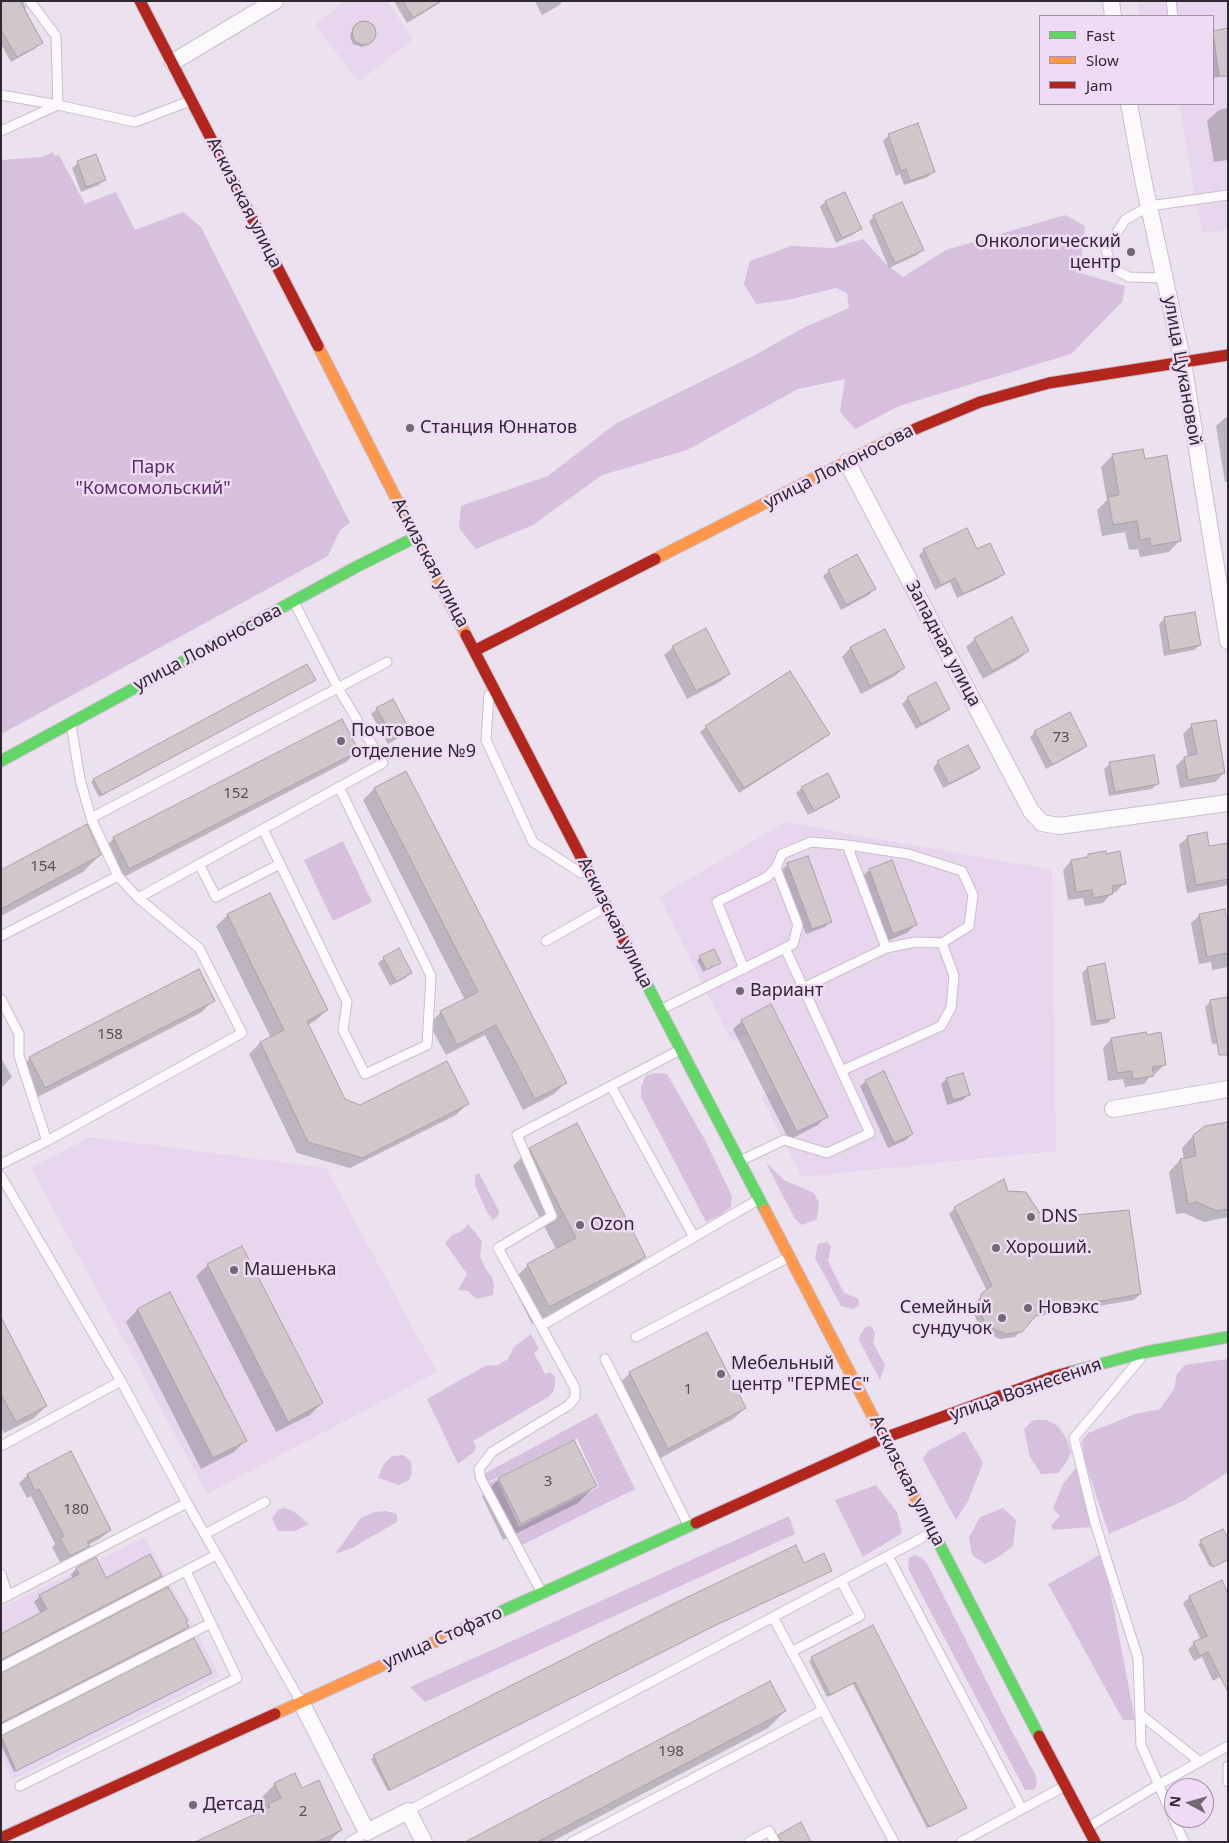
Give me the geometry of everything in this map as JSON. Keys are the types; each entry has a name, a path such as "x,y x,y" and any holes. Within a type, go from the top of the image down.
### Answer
{"street":[{"name":"Аскизская улица","path":"140,1 660,1010 1095,1842"},
{"path":"173,62 275,1"},
{"path":"1111,1 1113,15"},
{"name":"улица Цукановой","path":"1129,105 1183,363 1228,641"},
{"name":"улица Ломоносова","path":"476,650 899,435 980,402 1049,383 1228,355"},
{"name":"Западная улица","path":"847,462 1031,811 1042,823 1059,826 1228,803"},
{"name":"улица Ломоносова","path":"1,761 416,537"},
{"path":"1113,1109 1228,1089"},
{"name":"улица Вознесения","path":"884,1438 1055,1376 1146,1352 1228,1337"},
{"name":"улица Стофато","path":"1,1838 884,1438"},
{"path":"301,1702 368,1832 408,1811 424,1842"}],"lane":[{"path":"30,1 56,36 58,106"},
{"path":"1171,1 1173,15"},
{"path":"1,96 135,122 192,100"},
{"path":"1,131 58,106"},
{"path":"1164,278 1129,277 1112,268 1106,250 1126,220 1149,206 1228,195"},
{"path":"138,898 383,763 338,688 294,602"},
{"path":"91,818 387,662"},
{"path":"490,678 486,740 533,842 594,881"},
{"path":"1,1164 47,1141 242,1033 199,948 138,898 118,876 91,818 80,779 71,722"},
{"path":"263,829 347,1002 343,1030 365,1074 427,1045 432,976 339,787"},
{"path":"744,969 717,902 767,877 776,868 782,854 811,842 847,845 908,854 962,871 973,895 969,926 942,943 915,942 886,948 803,988"},
{"path":"847,845 886,948"},
{"path":"199,864 216,897 280,864"},
{"path":"660,1010 793,944 798,925 776,868"},
{"path":"1,936 118,876"},
{"path":"546,941 607,906"},
{"path":"841,1071 941,1026 951,1008 954,976 942,943"},
{"path":"739,1162 784,1140 827,1152 870,1133 785,948"},
{"path":"1,999 19,1034 19,1056 47,1141"},
{"path":"542,1594 481,1479 479,1469 492,1452 569,1405 575,1398 575,1388 498,1248 552,1216 516,1135 681,1050"},
{"path":"611,1086 694,1237"},
{"path":"1,1176 121,1381 216,1555 301,1702"},
{"path":"541,1326 760,1200"},
{"path":"636,1337 789,1256"},
{"path":"1146,1352 1074,1438 1095,1523 1138,1658 1141,1745 1184,1842"},
{"path":"605,1359 689,1527"},
{"path":"2,1445 121,1381"},
{"path":"205,1534 265,1502"},
{"path":"1,1574 5,1598 187,1503"},
{"path":"408,1811 932,1532"},
{"path":"1,1667 216,1555"},
{"path":"888,1556 1022,1810"},
{"path":"20,1786 237,1678 186,1571"},
{"path":"792,1652 860,1616 841,1581"},
{"path":"773,1617 894,1842"},
{"path":"1,1730 211,1623"},
{"path":"572,1842 823,1710"},
{"path":"1140,1714 1200,1762"},
{"path":"1088,1827 1228,1746"},
{"path":"1228,1766 1228,1782"},
{"path":"961,1842 1066,1786"},
{"path":"749,1842 769,1831 775,1842"},
{"path":"350,1842 368,1832"}],"shaded area":[{"path":"345,1 387,1 413,39 359,82 315,25"},
{"path":"1137,1 1228,1 1228,229 1202,233 1179,105 1214,105 1214,15 1140,15"},
{"path":"785,822 1052,870 1056,1151 802,1177 761,1096 776,1089 748,1034 732,1043 659,897"},
{"name":"Машенька","path":"90,1137 326,1168 437,1372 207,1494 31,1168"},
{"path":"145,1537 220,1676 12,1780 1,1754 1,1608"}],"green space":[{"name":"Парк \"Комсомольский\"","path":"53,152 55,156 59,155 85,204 116,192 135,230 183,212 201,227 350,523 340,530 328,556 1,734 1,160 42,157"},
{"path":"1065,215 1085,226 1080,273 1125,286 1122,302 1071,354 899,406 855,429 840,412 845,379 798,389 687,450 602,475 533,525 476,549 459,528 461,506 548,476 615,424 755,355 805,327 849,308 847,293 836,288 787,300 756,304 744,284 750,261 791,246 833,248 863,239 885,263 903,277 946,250"},
{"path":"343,841 372,902 333,921 304,860"},
{"path":"656,1073 667,1074 705,1140 732,1196 731,1207 706,1222 641,1097 641,1087 646,1075"},
{"path":"766,1163 784,1180 814,1193 819,1203 817,1219 802,1225 795,1219"},
{"path":"479,1173 499,1211 498,1216 493,1220 487,1212 475,1185 475,1175"},
{"path":"468,1224 482,1241 480,1256 486,1270 492,1277 494,1286 493,1295 476,1299 468,1291 458,1290 467,1274 445,1243 452,1235 462,1231"},
{"path":"827,1242 831,1246 828,1261 844,1293 858,1298 859,1305 853,1309 841,1306 815,1258 818,1244"},
{"path":"868,1326 872,1327 875,1333 873,1343 885,1365 880,1380 859,1340 860,1335"},
{"path":"531,1334 539,1349 534,1353 545,1374 550,1372 555,1377 553,1392 548,1397 473,1441 476,1446 474,1452 458,1464 427,1399 485,1366 498,1365 508,1359 514,1347"},
{"path":"1228,1359 1228,1472 1183,1501 1109,1534 1085,1462 1082,1441 1088,1433 1135,1414 1160,1409 1174,1389 1177,1374 1185,1365"},
{"path":"597,1413 635,1489 520,1546 489,1483 497,1479 519,1527 599,1487 577,1438 488,1482 484,1474"},
{"path":"1046,1420 1058,1426 1066,1438 1071,1452 1066,1463 1058,1473 1041,1474 1030,1457 1024,1429 1032,1421"},
{"path":"965,1431 983,1463 968,1501 956,1520 923,1459 928,1451"},
{"path":"404,1455 411,1462 412,1473 409,1480 399,1485 378,1478 383,1465 392,1456"},
{"path":"1077,1466 1092,1527 1053,1530 1051,1525 1060,1516 1053,1508 1063,1484"},
{"path":"876,1485 897,1512 902,1533 863,1557 835,1500"},
{"path":"283,1508 293,1511 309,1524 295,1531 278,1531 272,1518 278,1510"},
{"path":"1003,1508 1016,1520 1013,1546 985,1564 972,1555 969,1537 980,1517"},
{"path":"386,1511 397,1514 397,1522 352,1548 335,1554 361,1518 374,1512"},
{"path":"789,1516 795,1534 425,1702 410,1687"},
{"path":"1103,1553 1135,1720 1123,1720 1048,1584"},
{"path":"915,1555 922,1558 928,1565 1035,1774 1037,1784 1034,1790 1025,1790 916,1584 908,1568 909,1558"}],"building":[{"path":"1,1 20,1 43,43 17,57 1,30"},
{"path":"403,1 441,1 413,18"},
{"path":"364,21 373,24 376,33 373,42 364,45 355,42 352,33 355,24"},
{"path":"1228,28 1228,76 1219,76 1214,31"},
{"path":"918,123 935,172 910,181 906,169 901,171 888,134"},
{"path":"96,154 106,180 86,187 77,161"},
{"path":"845,192 862,229 842,238 825,201"},
{"path":"902,202 924,250 895,263 873,215"},
{"path":"1143,449 1145,459 1167,455 1181,541 1151,546 1150,538 1140,540 1137,521 1113,525 1108,497 1119,495 1112,454"},
{"path":"967,528 977,549 990,543 1005,574 963,594 955,578 941,585 923,549"},
{"path":"857,554 876,589 846,605 828,570"},
{"path":"1195,612 1201,645 1170,651 1164,617"},
{"path":"1012,617 1029,651 992,671 974,638"},
{"path":"706,628 730,674 696,691 672,646"},
{"path":"885,629 905,668 870,686 850,647"},
{"path":"307,664 316,680 102,795 93,779"},
{"path":"790,671 830,734 744,788 705,726"},
{"path":"936,682 950,709 921,724 907,697"},
{"path":"393,699 410,730 394,739 376,708"},
{"path":"1070,712 1087,746 1052,765 1034,731"},
{"path":"342,719 359,751 129,869 113,837"},
{"path":"1216,720 1225,773 1188,780 1184,757 1197,754 1191,724"},
{"path":"968,745 980,768 949,784 937,761"},
{"path":"1154,755 1159,784 1115,792 1109,762"},
{"path":"406,771 567,1083 535,1099 496,1025 457,1045 440,1011 478,992 374,788"},
{"path":"828,773 840,797 814,811 801,787"},
{"path":"87,824 101,855 1,909 1,870"},
{"path":"1207,832 1209,846 1228,843 1228,879 1196,885 1187,836"},
{"path":"1106,851 1106,854 1120,851 1126,884 1112,886 1113,894 1093,898 1092,890 1076,892 1071,860 1088,857 1088,854"},
{"path":"808,856 832,922 812,929 787,863"},
{"path":"892,860 917,925 893,934 869,869"},
{"path":"270,893 328,1010 307,1021 345,1099 360,1105 447,1061 469,1104 362,1158 308,1142 260,1042 284,1030 227,914"},
{"path":"1225,909 1226,917 1228,917 1228,953 1207,957 1199,914"},
{"path":"399,948 412,973 396,982 383,957"},
{"path":"714,949 721,963 706,970 699,956"},
{"path":"1105,963 1115,1018 1096,1021 1087,967"},
{"path":"199,969 215,1001 45,1088 29,1057"},
{"path":"1228,997 1228,1055 1219,1055 1210,1000"},
{"path":"771,1004 828,1117 797,1132 741,1020"},
{"path":"1146,1032 1147,1035 1161,1032 1166,1065 1152,1067 1154,1076 1133,1079 1132,1071 1117,1073 1111,1038"},
{"path":"884,1071 913,1134 894,1143 865,1080"},
{"path":"963,1073 970,1095 953,1100 946,1078"},
{"path":"1228,1122 1228,1209 1217,1211 1196,1202 1188,1204 1180,1159 1196,1156 1193,1135 1205,1126"},
{"path":"577,1123 646,1257 549,1307 527,1264 576,1238 529,1148"},
{"path":"1004,1179 1008,1191 1026,1192 1043,1218 1129,1210 1141,1294 1039,1312 1022,1332 1006,1334 986,1326 979,1308 981,1294 992,1285 954,1207"},
{"path":"242,1246 323,1403 288,1422 207,1264"},
{"path":"170,1292 247,1441 213,1458 137,1309"},
{"path":"1,1317 47,1406 16,1422 1,1394"},
{"path":"707,1332 746,1408 668,1449 629,1372"},
{"path":"574,1440 597,1486 521,1524 498,1478"},
{"path":"71,1451 111,1530 87,1542 90,1546 70,1556 60,1538 64,1536 39,1489 35,1491 27,1474"},
{"path":"1223,1529 1228,1538 1228,1560 1213,1567 1200,1540"},
{"path":"796,1545 804,1563 824,1553 832,1571 714,1626 390,1790 373,1755 673,1604"},
{"path":"150,1554 162,1576 1,1660 1,1634 47,1609 39,1595 79,1574 76,1568 96,1557 106,1578"},
{"path":"1222,1580 1228,1594 1228,1692 1208,1652 1200,1656 1193,1642 1207,1636 1189,1596"},
{"path":"168,1587 188,1621 186,1622 189,1627 1,1723 1,1673"},
{"path":"873,1625 967,1808 929,1827 855,1682 830,1695 811,1657"},
{"path":"194,1638 212,1673 16,1771 1,1736"},
{"path":"770,1681 786,1711 537,1842 465,1842"},
{"path":"295,1773 302,1788 319,1780 342,1830 317,1842 195,1842 270,1807 268,1804 281,1798 274,1783"},
{"path":"801,1822 811,1842 781,1842 778,1835"}],"traffic: fast":[{"path":"1,761 356,567 416,537"},
{"path":"645,981 765,1210"},
{"path":"1070,1372 1146,1352 1228,1337"},
{"path":"476,1623 696,1523"},
{"path":"932,1530 1039,1736"}],"traffic: slow":[{"path":"318,346 466,635"},
{"path":"655,559 899,435 915,429"},
{"path":"765,1210 932,1530"},
{"path":"275,1714 476,1623"}],"traffic: jam":[{"path":"140,1 318,346"},
{"path":"915,429 980,402 1049,383 1228,355"},
{"path":"476,650 655,559"},
{"path":"466,635 645,981"},
{"path":"696,1523 884,1438 1070,1372"},
{"path":"1,1838 275,1714"},
{"path":"1039,1736 1095,1842"}],"place":[{"name":"Онкологический центр","path":"1131,252"},
{"name":"Станция Юннатов","path":"410,428"},
{"name":"Почтовое отделение №9","path":"341,741"},
{"name":"Вариант","path":"740,991"},
{"name":"DNS","path":"1031,1217"},
{"name":"Ozon","path":"580,1225"},
{"name":"Хороший.","path":"996,1248"},
{"name":"Машенька","path":"234,1270"},
{"name":"Новэкс","path":"1028,1308"},
{"name":"Семейный сундучок","path":"1002,1318"},
{"name":"Мебельный центр \"ГЕРМЕС\"","path":"721,1374"},
{"name":"Детсад","path":"193,1805"}]}
